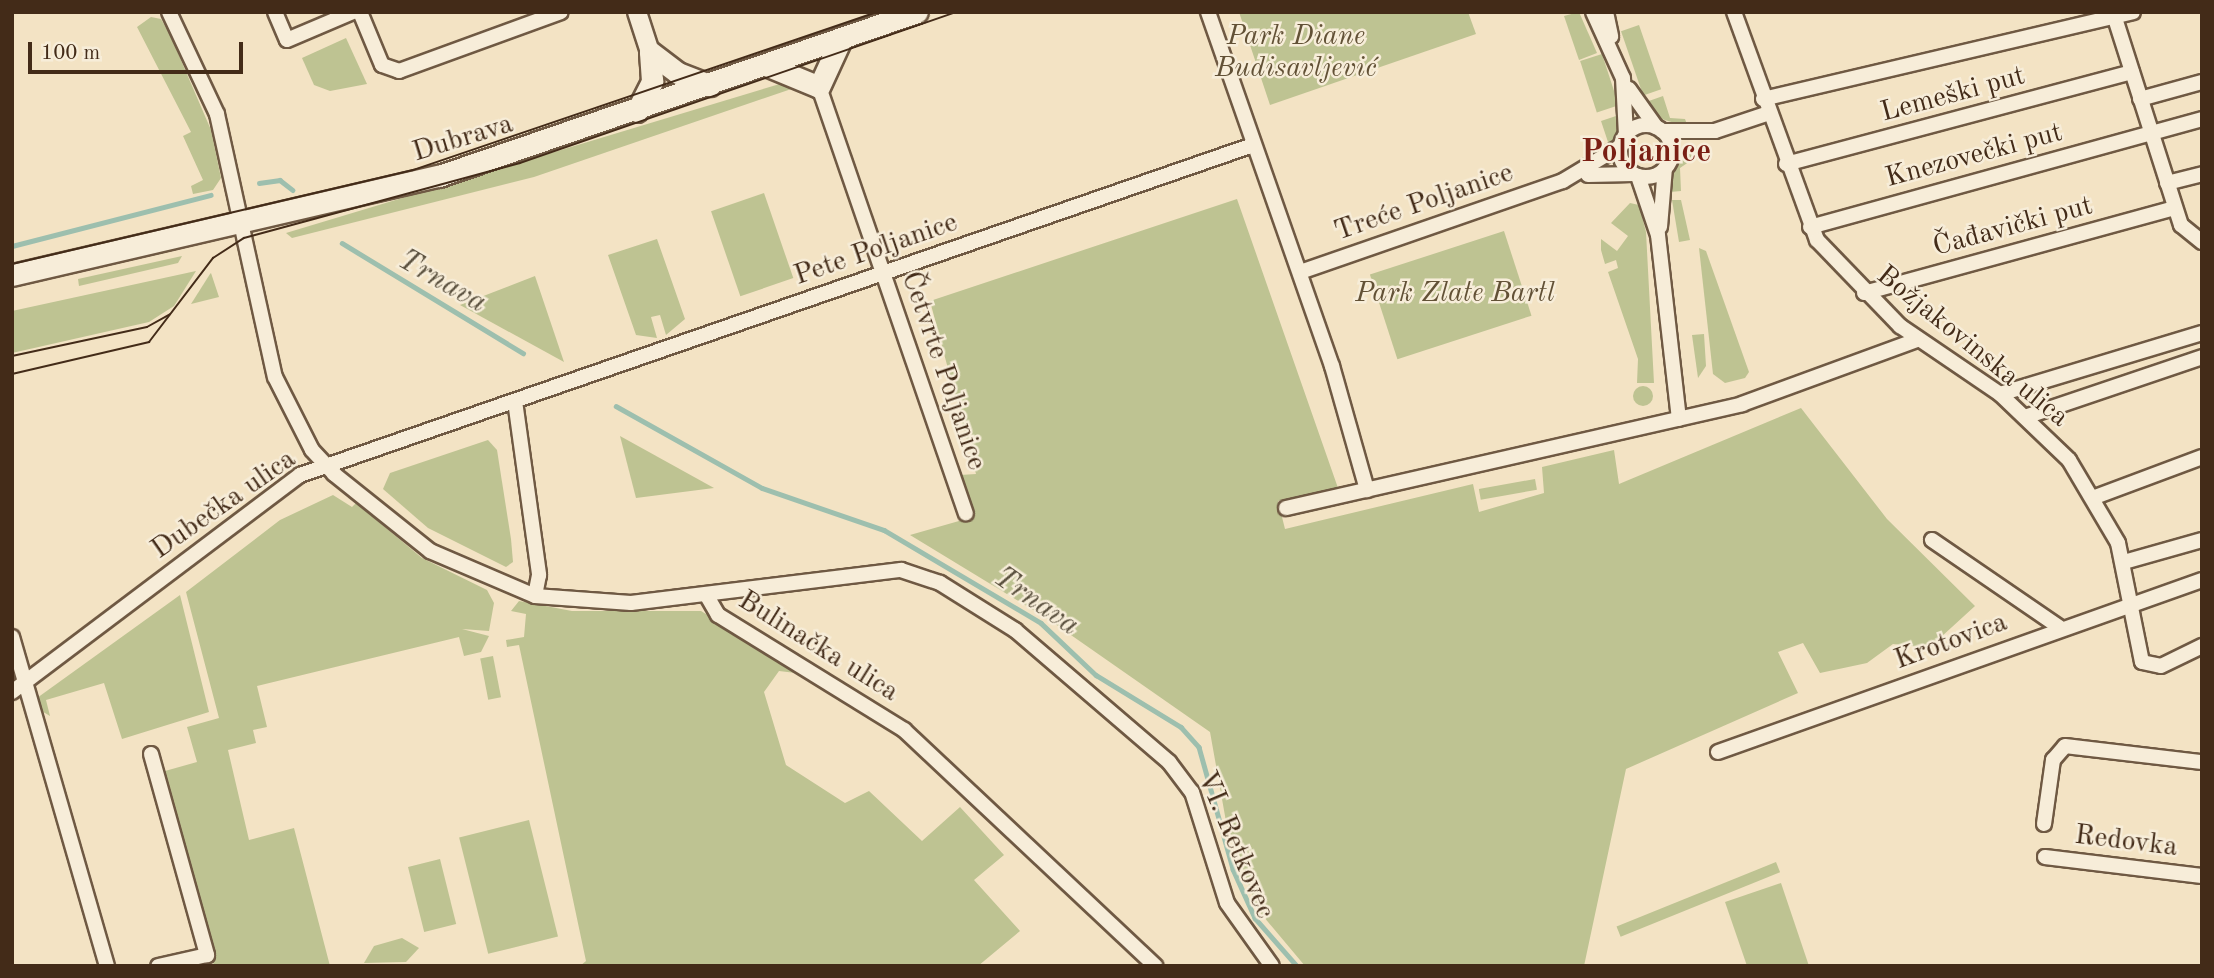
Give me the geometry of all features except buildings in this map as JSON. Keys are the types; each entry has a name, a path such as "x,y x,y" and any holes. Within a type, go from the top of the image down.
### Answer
{"main road":[{"name":"Dubrava","path":"12,275 242,226 428,179 637,111 917,12"},
{"path":"766,65 819,87 841,38"},
{"path":"650,52 678,73 709,85"},
{"path":"637,111 652,81 650,52"}],"street":[{"name":"Dubečka ulica","path":"12,692 292,481 326,466 275,377 212,101 169,12"},
{"path":"275,12 287,40 353,12"},
{"path":"360,12 382,65 399,71 561,12"},
{"path":"637,12 650,52"},
{"path":"1208,12 1300,272 1367,490"},
{"path":"1593,12 1614,51"},
{"path":"1606,12 1623,78 1672,145 1658,235"},
{"name":"Božjakovinska ulica","path":"1734,12 1810,227 1864,293 1917,340 2000,394 2070,460 2095,498 2124,562 2142,662 2161,666 2202,646"},
{"path":"1763,99 2133,12"},
{"path":"2113,15 2175,208 2185,232 2202,243"},
{"name":"Lemeški put","path":"1786,164 2132,72"},
{"path":"1623,78 1623,162 1636,175 1658,235 1679,419"},
{"path":"2140,99 2202,82"},
{"name":"Četvrte Poljanice","path":"819,87 965,513"},
{"path":"1636,175 1668,165 1715,131 1769,113"},
{"name":"Knezovečki put","path":"1810,227 2202,119"},
{"path":"1623,141 1640,126 1715,131"},
{"name":"Treće Poljanice","path":"1563,181 1623,141"},
{"name":"Pete Poljanice","path":"326,466 1253,145"},
{"name":"Treće Poljanice","path":"1300,272 1563,181 1615,171 1636,175"},
{"path":"2168,183 2202,174"},
{"name":"Čađavički put","path":"1864,293 2175,208"},
{"path":"2000,394 2202,333"},
{"path":"1286,508 1679,419 1795,389 1917,340"},
{"path":"2025,417 2202,357"},
{"path":"516,401 539,575 535,596"},
{"path":"2095,498 2202,457"},
{"name":"Bulinačka ulica","path":"326,466 430,551 535,596 619,603 707,596 718,615 904,730 1155,966"},
{"path":"1932,540 2059,627"},
{"path":"2124,562 2202,540"},
{"name":"VI. Retkovec","path":"707,596 901,570 940,583 999,618 1185,781 1227,904 1272,966"},
{"name":"Krotovica","path":"1718,752 2059,627 2202,580"},
{"path":"12,637 107,966"},
{"path":"2044,824 2053,760 2065,746 2202,762"},
{"path":"151,754 207,955 158,966"},
{"name":"Redovka","path":"2045,856 2202,876"}],"green space":[{"name":"Park Diane Budisavljević","path":"1239,12 1468,12 1476,34 1270,105"},
{"path":"1579,12 1597,53 1579,60 1564,16"},
{"path":"151,17 161,19 171,37 211,130 221,178 213,190 193,194 191,186 203,180 183,136 191,132 137,27"},
{"path":"1639,25 1661,89 1643,95 1621,31"},
{"path":"346,38 367,84 330,91 314,85 302,58"},
{"path":"1602,54 1619,105 1597,112 1580,61"},
{"path":"783,83 803,85 534,177 292,238 286,233"},
{"path":"1663,96 1670,118 1685,119 1688,127 1655,117 1646,102"},
{"path":"1622,114 1620,141 1599,154 1608,142 1601,121"},
{"path":"1697,147 1699,155 1680,168 1681,191 1670,192 1672,168"},
{"path":"764,193 793,278 740,296 711,211"},
{"path":"1237,199 1338,488 1278,501 1285,529 1473,484 1479,512 1544,493 1542,467 1614,450 1619,484 1801,408 1887,519 1975,606 1929,648 1893,644 1867,663 1820,673 1803,643 1778,652 1798,693 1626,769 1584,966 1305,966 1258,910 1227,827 1210,732 1048,619 910,535 973,517 960,475 976,474 930,301"},
{"path":"1672,200 1681,200 1690,240 1679,242"},
{"path":"1630,203 1639,205 1646,232 1654,383 1637,383 1638,359 1608,272 1618,268 1616,260 1605,264 1601,250 1601,239 1617,251 1628,236 1611,223"},
{"name":"Park Zlate Bartl","path":"1504,231 1532,316 1397,359 1370,275"},
{"path":"657,239 685,319 666,335 660,315 651,317 657,338 636,335 608,255"},
{"path":"1699,248 1706,251 1749,372 1745,378 1725,383 1713,374"},
{"path":"182,256 178,263 79,286 78,279"},
{"path":"196,271 174,306 149,322 12,353 12,311"},
{"path":"210,274 219,297 191,304"},
{"path":"535,276 564,362 460,305"},
{"path":"1704,334 1706,366 1698,378 1692,335"},
{"path":"1639,386 1647,386 1653,396 1647,406 1639,406 1633,400 1633,392"},
{"path":"620,436 714,488 636,498"},
{"path":"488,440 497,450 511,539 513,562 506,567 428,528 383,489 390,473"},
{"path":"1535,479 1537,490 1481,500 1479,489"},
{"path":"333,495 352,507 356,503 422,558 487,590 494,603 489,631 462,629 489,636 481,652 464,656 459,637 257,686 267,727 253,730 256,743 228,750 249,840 294,828 330,966 214,966 165,771 197,762 187,727 219,718 186,592 280,520"},
{"path":"180,595 209,712 122,739 104,683 46,700 50,716 40,710 37,698"},
{"path":"519,601 572,611 701,611 804,674 779,671 764,692 786,765 845,803 869,791 922,841 960,807 1004,855 974,880 1020,931 978,966 580,966 586,961 519,645 507,647 506,640 524,637 526,614 511,611"},
{"path":"493,656 501,697 488,700 480,658"},
{"path":"529,820 558,936 488,954 459,837"},
{"path":"440,859 456,924 424,932 408,867"},
{"path":"1776,862 1780,872 1621,937 1617,926"},
{"path":"1781,883 1809,966 1747,966 1725,902"},
{"path":"402,938 419,948 406,962 364,963 374,946"}],"waterway":[{"name":"Trnava","path":"259,183 280,180 293,190"},
{"name":"Trnava","path":"12,246 211,195"},
{"name":"Trnava","path":"342,243 523,353"},
{"name":"Trnava","path":"616,406 762,488 884,530 1041,623 1096,675 1181,727 1199,747 1233,869 1255,918 1297,966"}],"tram line":[{"path":"12,264 413,170 877,12"},
{"path":"12,374 149,342 213,258 244,238 520,163 956,12"},
{"path":"12,356 147,327 170,314"}],"district":[{"name":"Poljanice","path":"1646,153"}]}
